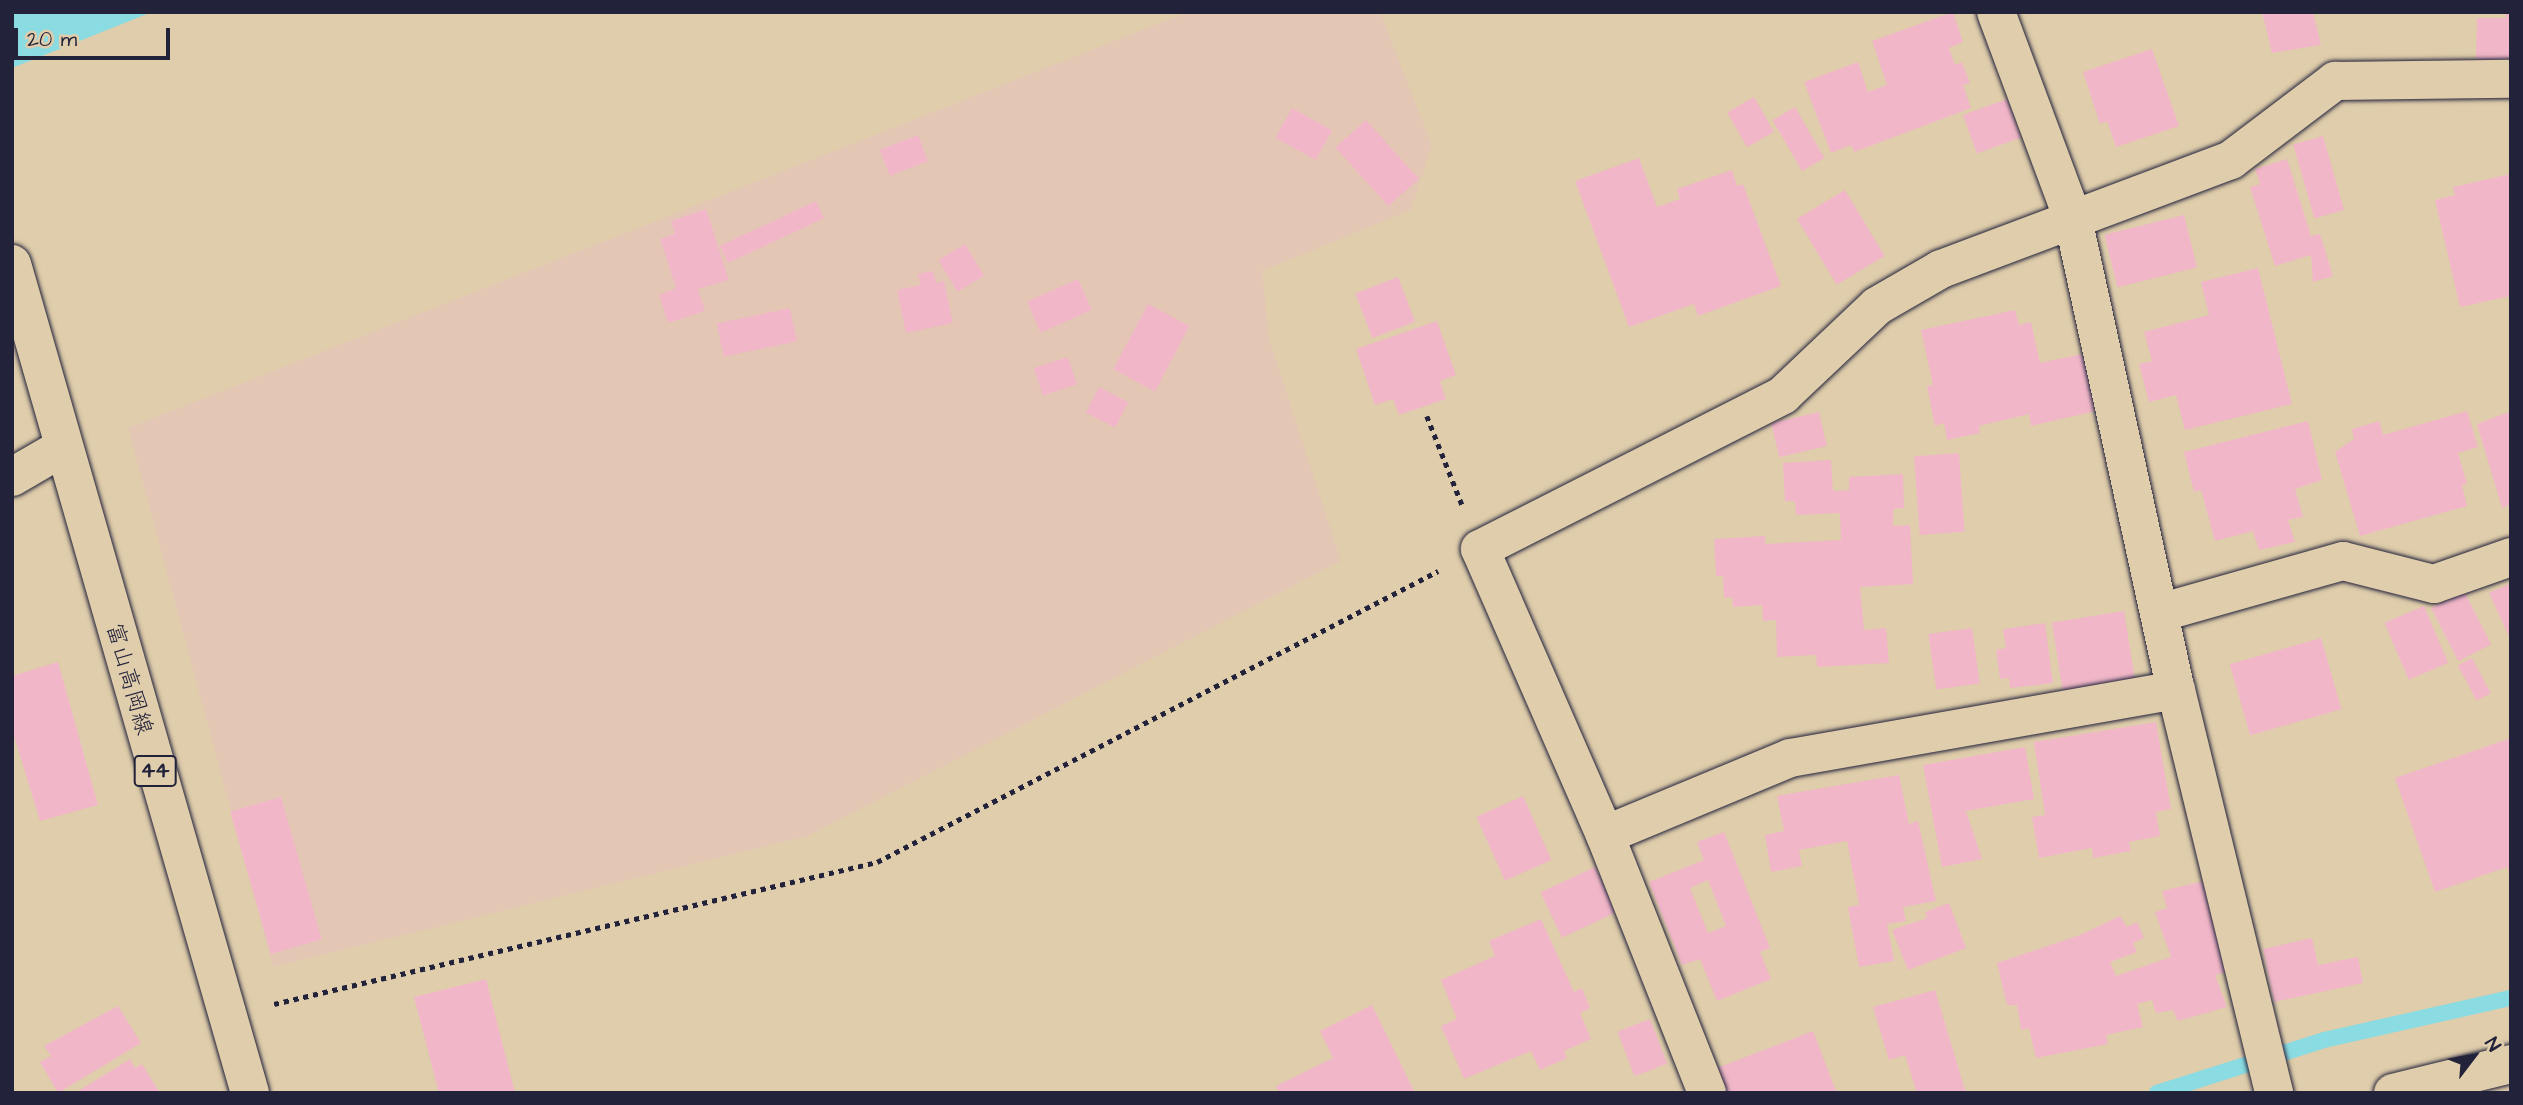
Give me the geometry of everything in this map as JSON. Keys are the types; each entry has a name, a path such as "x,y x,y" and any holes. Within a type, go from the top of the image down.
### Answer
{"street":[{"path":"1996,12 2073,219 2176,690 2274,1093"},
{"path":"1707,1093 1605,835 1480,549 1783,396 1877,306 1941,269 2231,160 2335,81 2511,79"},
{"name":"富山高岡線","path":"12,264 225,1014 250,1093"},
{"path":"12,477 60,438"},
{"path":"2159,613 2343,561 2434,584 2511,557"},
{"path":"1605,835 1790,758 2176,690"},
{"path":"2393,1093 2511,1064"}],"path":[{"path":"225,1014 877,862 1480,549 1427,416"}],"shaded area":[{"path":"1188,12 1380,12 1432,145 1411,210 1262,271 1269,338 1341,561 808,836 273,967 128,428"}],"water":[{"path":"21,12 152,12 12,68 12,15"}],"building":[{"path":"1953,12 1963,42 1949,48 1955,65 1962,62 1970,83 1963,85 1971,108 1854,152 1851,145 1831,153 1804,82 1858,62 1868,92 1887,85 1872,41"},
{"path":"2262,12 2313,12 2321,45 2272,53"},
{"path":"2505,12 2511,12 2511,62 2476,62 2477,18 2506,18"},
{"path":"2152,49 2179,126 2116,147 2107,121 2100,124 2083,72"},
{"path":"1754,97 1774,132 1747,147 1727,112"},
{"path":"2007,99 2021,138 1977,154 1963,115"},
{"path":"1795,107 1824,158 1802,171 1772,120"},
{"path":"1292,108 1332,130 1316,160 1276,138"},
{"path":"1366,120 1419,179 1388,206 1336,147"},
{"path":"918,135 928,161 890,176 880,150"},
{"path":"2323,136 2344,210 2314,219 2293,145"},
{"path":"1639,158 1657,207 1680,199 1677,189 1732,170 1737,186 1743,184 1781,286 1698,316 1694,304 1629,327 1575,181"},
{"path":"2287,159 2311,236 2320,234 2333,276 2313,282 2311,255 2275,266 2250,187 2260,184 2255,169"},
{"path":"2511,174 2511,296 2460,307 2435,200 2455,195 2453,187"},
{"path":"1845,190 1885,256 1837,285 1797,219"},
{"path":"816,201 824,218 728,263 720,246"},
{"path":"706,209 729,280 698,289 705,311 668,323 659,295 676,288 660,239 675,234 671,221"},
{"path":"2184,215 2197,267 2117,287 2104,235"},
{"path":"965,244 984,276 957,292 938,260"},
{"path":"2258,268 2292,404 2185,430 2176,395 2149,402 2139,364 2152,361 2144,332 2209,315 2201,282"},
{"path":"933,271 936,283 944,281 953,323 906,333 897,290 921,285 918,274"},
{"path":"1398,277 1415,322 1372,338 1355,293"},
{"path":"1078,279 1092,310 1041,333 1027,302"},
{"path":"1148,304 1189,326 1155,391 1113,369"},
{"path":"790,308 797,341 724,357 717,324"},
{"path":"2015,310 2019,325 2031,322 2040,363 2087,353 2100,410 2031,426 2029,414 1979,426 1980,433 1947,440 1944,423 1935,426 1927,386 1933,385 1921,330"},
{"path":"1437,321 1456,375 1440,381 1446,399 1399,415 1393,399 1375,405 1356,349"},
{"path":"1068,357 1077,385 1043,396 1034,368"},
{"path":"1099,387 1128,402 1115,428 1086,413"},
{"path":"2467,411 2478,447 2458,453 2467,484 2462,485 2467,506 2360,536 2335,452 2354,439 2352,429 2379,421 2383,435"},
{"path":"1819,412 1827,446 1779,457 1771,423"},
{"path":"2509,412 2511,504 2502,508 2477,424"},
{"path":"2308,421 2322,480 2295,489 2303,517 2288,520 2295,542 2259,550 2253,531 2215,541 2201,490 2194,492 2184,452"},
{"path":"1959,453 1965,532 1920,535 1914,456"},
{"path":"1831,460 1833,491 1849,490 1849,477 1903,474 1904,508 1893,509 1893,526 1910,525 1913,584 1860,587 1864,630 1886,628 1889,663 1817,667 1816,655 1777,657 1776,620 1763,621 1762,605 1733,607 1732,597 1724,598 1723,576 1716,576 1714,539 1765,536 1765,544 1841,540 1840,513 1796,515 1795,501 1785,501 1783,463"},
{"path":"2511,583 2511,641 2489,593"},
{"path":"2464,591 2491,644 2458,661 2431,608"},
{"path":"2424,606 2448,663 2409,680 2384,623"},
{"path":"2124,611 2135,679 2063,691 2052,622"},
{"path":"2045,623 2053,683 2010,688 2009,678 2000,679 1996,650 2006,648 2003,629"},
{"path":"1972,628 1980,683 1936,690 1928,634"},
{"path":"2321,638 2341,709 2250,735 2230,664"},
{"path":"2472,658 2491,693 2477,701 2458,666"},
{"path":"58,662 98,805 40,821 12,729 12,676"},
{"path":"2156,722 2171,809 2156,812 2160,836 2129,842 2131,851 2093,858 2092,848 2039,858 2032,817 2045,815 2034,742"},
{"path":"2511,738 2511,876 2507,867 2435,892 2395,778"},
{"path":"2025,747 2034,799 1966,811 1982,859 1942,867 1923,765"},
{"path":"1899,775 1909,824 1918,821 1936,901 1903,907 1906,921 1887,924 1894,961 1859,967 1848,907 1859,905 1847,841 1799,850 1802,866 1771,872 1765,835 1784,831 1777,796"},
{"path":"1523,796 1551,860 1505,881 1476,817"},
{"path":"281,797 322,939 271,954 230,812"},
{"path":"1724,832 1770,948 1760,952 1771,979 1717,1001 1700,959 1682,965 1649,882 1704,860 1697,842","holes":["1708,880 1726,926 1708,933 1690,888"]},
{"path":"1595,867 1616,912 1562,938 1541,892"},
{"path":"2204,881 2228,972 2215,975 2227,1007 2178,1021 2173,1010 2156,1013 2152,1000 2137,1004 2143,1027 2106,1035 2108,1044 2036,1058 2029,1028 2021,1030 2017,1005 2007,1005 1997,963 2080,935 2120,916 2127,927 2137,922 2144,938 2133,943 2137,952 2110,962 2116,976 2171,957 2155,912 2167,908 2162,891"},
{"path":"1949,903 1966,948 1908,970 1892,930 1927,918 1925,912"},
{"path":"1541,919 1574,992 1582,988 1590,1008 1580,1013 1591,1039 1564,1051 1567,1058 1540,1070 1531,1051 1464,1079 1441,1026 1457,1019 1441,980 1495,956 1489,941"},
{"path":"2312,938 2318,965 2358,957 2363,983 2274,1002 2263,949"},
{"path":"486,979 515,1093 439,1093 414,997"},
{"path":"1935,990 1966,1093 1917,1093 1905,1055 1889,1060 1873,1007"},
{"path":"1372,1005 1415,1093 1279,1093 1276,1086 1333,1058 1320,1031"},
{"path":"118,1006 141,1043 58,1093 40,1062 51,1056 44,1046"},
{"path":"1650,1019 1667,1064 1635,1076 1617,1032"},
{"path":"1813,1031 1836,1091 1726,1093 1717,1068"},
{"path":"130,1059 135,1068 142,1064 160,1093 75,1093"}],"waterway":[{"path":"2157,1093 2324,1040 2511,998"}]}
